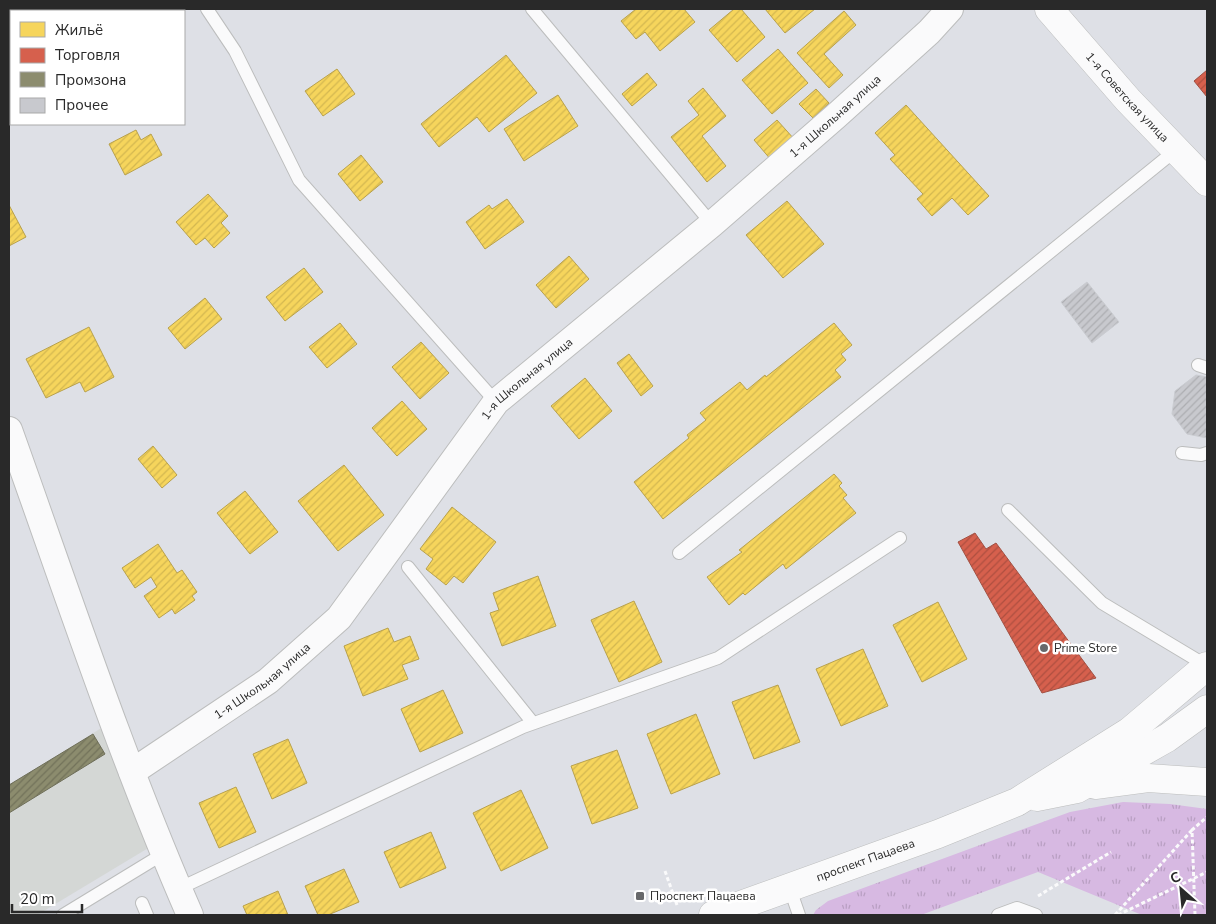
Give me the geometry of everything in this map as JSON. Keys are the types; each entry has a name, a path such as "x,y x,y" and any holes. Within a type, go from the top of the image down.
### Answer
{"main road":[{"name":"1-я Советская улица","path":"1049,9 1128,100 1207,182"},
{"name":"проспект Пацаева","path":"1017,802 1130,731 1207,666"},
{"name":"проспект Пацаева","path":"713,915 790,889 938,834 1017,802 1077,789 1167,738 1207,709"},
{"path":"1077,789 1104,783 1148,778 1207,782"}],"street":[{"name":"1-я Школьная улица","path":"132,772 268,681 339,618 496,402 712,224 929,32 950,9"},
{"path":"9,430 132,772 163,854 190,915"}],"lane":[{"path":"207,9 234,51 299,180 496,402"},
{"path":"532,9 712,224"},
{"path":"679,553 1176,150"},
{"path":"1182,453 1201,455 1207,453"},
{"path":"1008,510 1102,603 1207,666"},
{"path":"178,889 533,723 718,658 900,538"},
{"path":"408,567 533,723"},
{"path":"63,915 163,854"},
{"path":"790,889 799,915"},
{"path":"142,902 147,915"},
{"path":"998,915 1017,908 1036,915"}],"path":[{"path":"1116,915 1192,830 1207,816"},
{"path":"1192,830 1196,915"},
{"path":"1017,908 1111,852"},
{"path":"664,872 677,905"},
{"path":"1116,915 1207,872"}],"shaded area":[{"path":"103,727 150,847 37,915 9,915 9,785"}],"green space":[{"path":"1123,802 1170,804 1207,809 1207,915 1142,915 1038,872 921,915 813,915 816,910 828,901 1070,812"}],"building: Жильё":[{"path":"114,9 154,9 152,10"},
{"path":"636,9 684,9 695,22 660,51 645,32 636,39 621,21"},
{"path":"734,9 741,9 765,37 737,62 709,30"},
{"path":"765,9 815,9 785,33"},
{"path":"844,11 856,25 824,54 843,75 829,88 797,53"},
{"path":"778,49 808,83 772,114 742,80"},
{"path":"506,55 537,93 489,132 477,117 439,147 421,124"},
{"path":"337,69 355,94 323,116 305,91"},
{"path":"647,73 657,85 632,106 622,94"},
{"path":"703,88 726,116 702,136 726,166 707,182 671,137 699,115 688,101"},
{"path":"816,89 829,103 813,118 799,104"},
{"path":"558,95 578,126 524,161 504,129"},
{"path":"906,105 989,196 968,215 952,198 932,216 917,199 923,194 890,159 895,155 875,133"},
{"path":"777,120 795,140 772,161 754,140"},
{"path":"136,130 141,140 151,134 162,155 125,175 109,144"},
{"path":"361,155 383,182 360,201 338,174"},
{"path":"208,194 228,216 221,223 230,233 214,248 205,238 196,245 176,222"},
{"path":"507,199 524,222 485,249 466,222 489,205 492,209"},
{"path":"787,201 824,244 783,278 746,235"},
{"path":"9,205 26,237 9,246"},
{"path":"569,256 589,279 556,308 536,285"},
{"path":"304,268 323,292 285,321 266,297"},
{"path":"205,298 222,319 185,349 168,328"},
{"path":"340,323 357,344 327,368 309,347"},
{"path":"834,323 852,345 841,354 846,360 835,370 841,377 663,519 634,482 689,438 687,435 706,420 700,413 740,382 747,390"},
{"path":"89,327 114,377 85,392 80,382 46,398 26,359"},
{"path":"421,342 449,373 420,399 392,367"},
{"path":"629,354 653,386 641,396 617,363"},
{"path":"585,378 612,411 579,439 551,406"},
{"path":"402,401 427,429 397,456 372,428"},
{"path":"153,446 177,475 162,488 138,459"},
{"path":"344,465 384,515 338,551 298,501"},
{"path":"834,474 842,483 839,486 847,495 843,498 856,513 786,569 783,564 745,595 743,593 729,605 707,577 742,552 739,550"},
{"path":"245,491 278,532 250,554 217,513"},
{"path":"452,507 496,542 463,583 454,576 446,585 426,569 433,559 420,549"},
{"path":"158,544 177,573 182,570 197,592 192,596 195,600 175,614 172,609 159,618 144,596 157,587 151,577 135,588 122,568"},
{"path":"538,576 556,626 502,646 490,613 499,610 493,593"},
{"path":"634,601 662,662 619,682 591,620"},
{"path":"938,602 967,659 922,682 893,625"},
{"path":"388,628 394,642 410,636 419,659 402,665 408,679 363,696 344,646"},
{"path":"863,649 888,706 841,726 816,669"},
{"path":"778,685 800,742 754,759 732,702"},
{"path":"443,690 463,733 420,752 401,709"},
{"path":"696,714 720,774 671,794 647,734"},
{"path":"288,739 307,783 272,799 253,754"},
{"path":"617,750 638,808 592,824 571,766"},
{"path":"236,787 256,832 219,848 199,803"},
{"path":"521,790 548,848 501,871 473,813"},
{"path":"431,832 446,868 400,888 384,852"},
{"path":"344,869 359,902 328,915 318,915 305,886"},
{"path":"278,891 288,915 247,915 243,906"}],"building: Торговля":[{"path":"1207,70 1207,97 1194,81"},
{"path":"975,533 986,549 996,543 1096,678 1042,693 958,542"}],"building: Промзона":[{"path":"93,734 105,754 9,813 9,785"}],"building: Прочее":[{"path":"1087,282 1119,322 1092,343 1061,302"},
{"path":"1196,375 1207,377 1207,438 1187,434 1172,414 1175,391"}],"place":[{"name":"Prime Store","path":"1044,648"},
{"name":"Проспект Пацаева","path":"640,896"}]}
